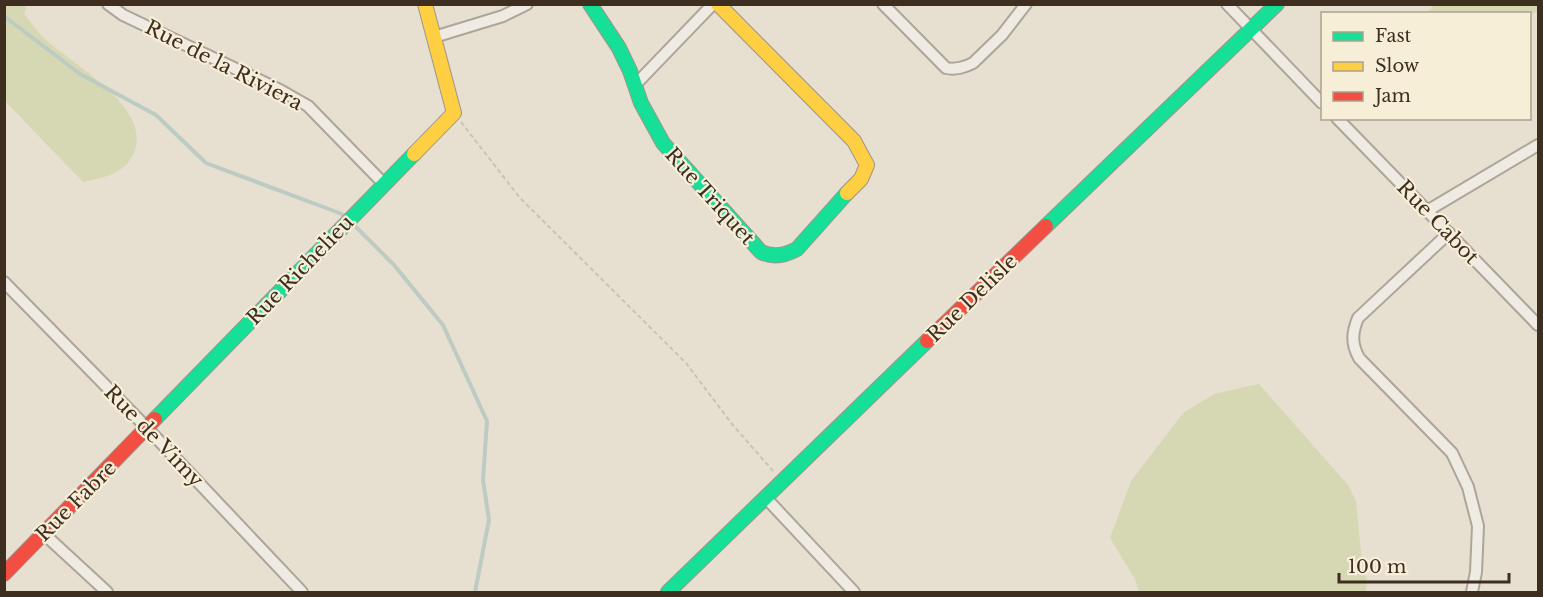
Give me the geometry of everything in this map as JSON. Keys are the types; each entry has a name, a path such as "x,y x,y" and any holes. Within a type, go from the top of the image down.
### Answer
{"street":[{"name":"Rue de la Riviera","path":"108,4 123,15 280,90 308,106 384,184"},
{"path":"425,4 454,113"},
{"path":"434,37 503,16 527,4"},
{"name":"Rue Triquet","path":"590,4 619,48 641,103 663,143 761,252 767,255 786,255 797,249 861,179 867,165 854,141 718,4"},
{"path":"635,85 712,4"},
{"path":"883,4 946,68 951,69 973,63 1002,35 1026,4"},
{"path":"1227,4 1321,101"},
{"name":"Rue Delisle","path":"668,592 1277,4"},
{"name":"Rue Richelieu","path":"147,428 454,113"},
{"name":"Rue Cabot","path":"1339,120 1539,325"},
{"path":"1427,211 1539,145"},
{"path":"1449,233 1358,318 1353,332 1353,344 1359,358 1452,453 1468,487 1478,526 1476,572 1472,592"},
{"name":"Rue de Vimy","path":"4,282 147,428 302,592"},
{"name":"Rue Fabre","path":"4,574 147,428"},
{"path":"765,497 854,592"},
{"path":"43,533 107,592"}],"path":[{"path":"454,113 520,198 686,363 732,424 782,481"}],"green space":[{"path":"5,4 24,5 26,8 24,14 42,36 106,87 120,102 131,118 137,134 132,158 121,169 83,182 5,101"},
{"path":"1434,5 1538,5 1538,10 1531,15 1531,12 1428,12"},
{"path":"1259,384 1348,485 1356,501 1363,573 1367,578 1366,592 1139,592 1135,579 1110,538 1131,481 1183,413 1214,394"}],"waterway":[{"path":"4,16 80,74 156,115 206,163 346,217"},
{"path":"352,223 394,265 443,325 487,421 483,480 489,520 475,592"}],"traffic: fast":[{"path":"590,4 619,48 641,103 663,143 761,252 779,255 797,249 847,193"},
{"path":"1046,226 1277,4"},
{"path":"155,419 414,154"},
{"path":"668,592 927,341"}],"traffic: slow":[{"path":"414,154 454,113 425,4"},
{"path":"718,4 854,141 867,165 861,179 847,193"}],"traffic: jam":[{"path":"927,341 1046,226"},
{"path":"4,574 155,419"}]}
